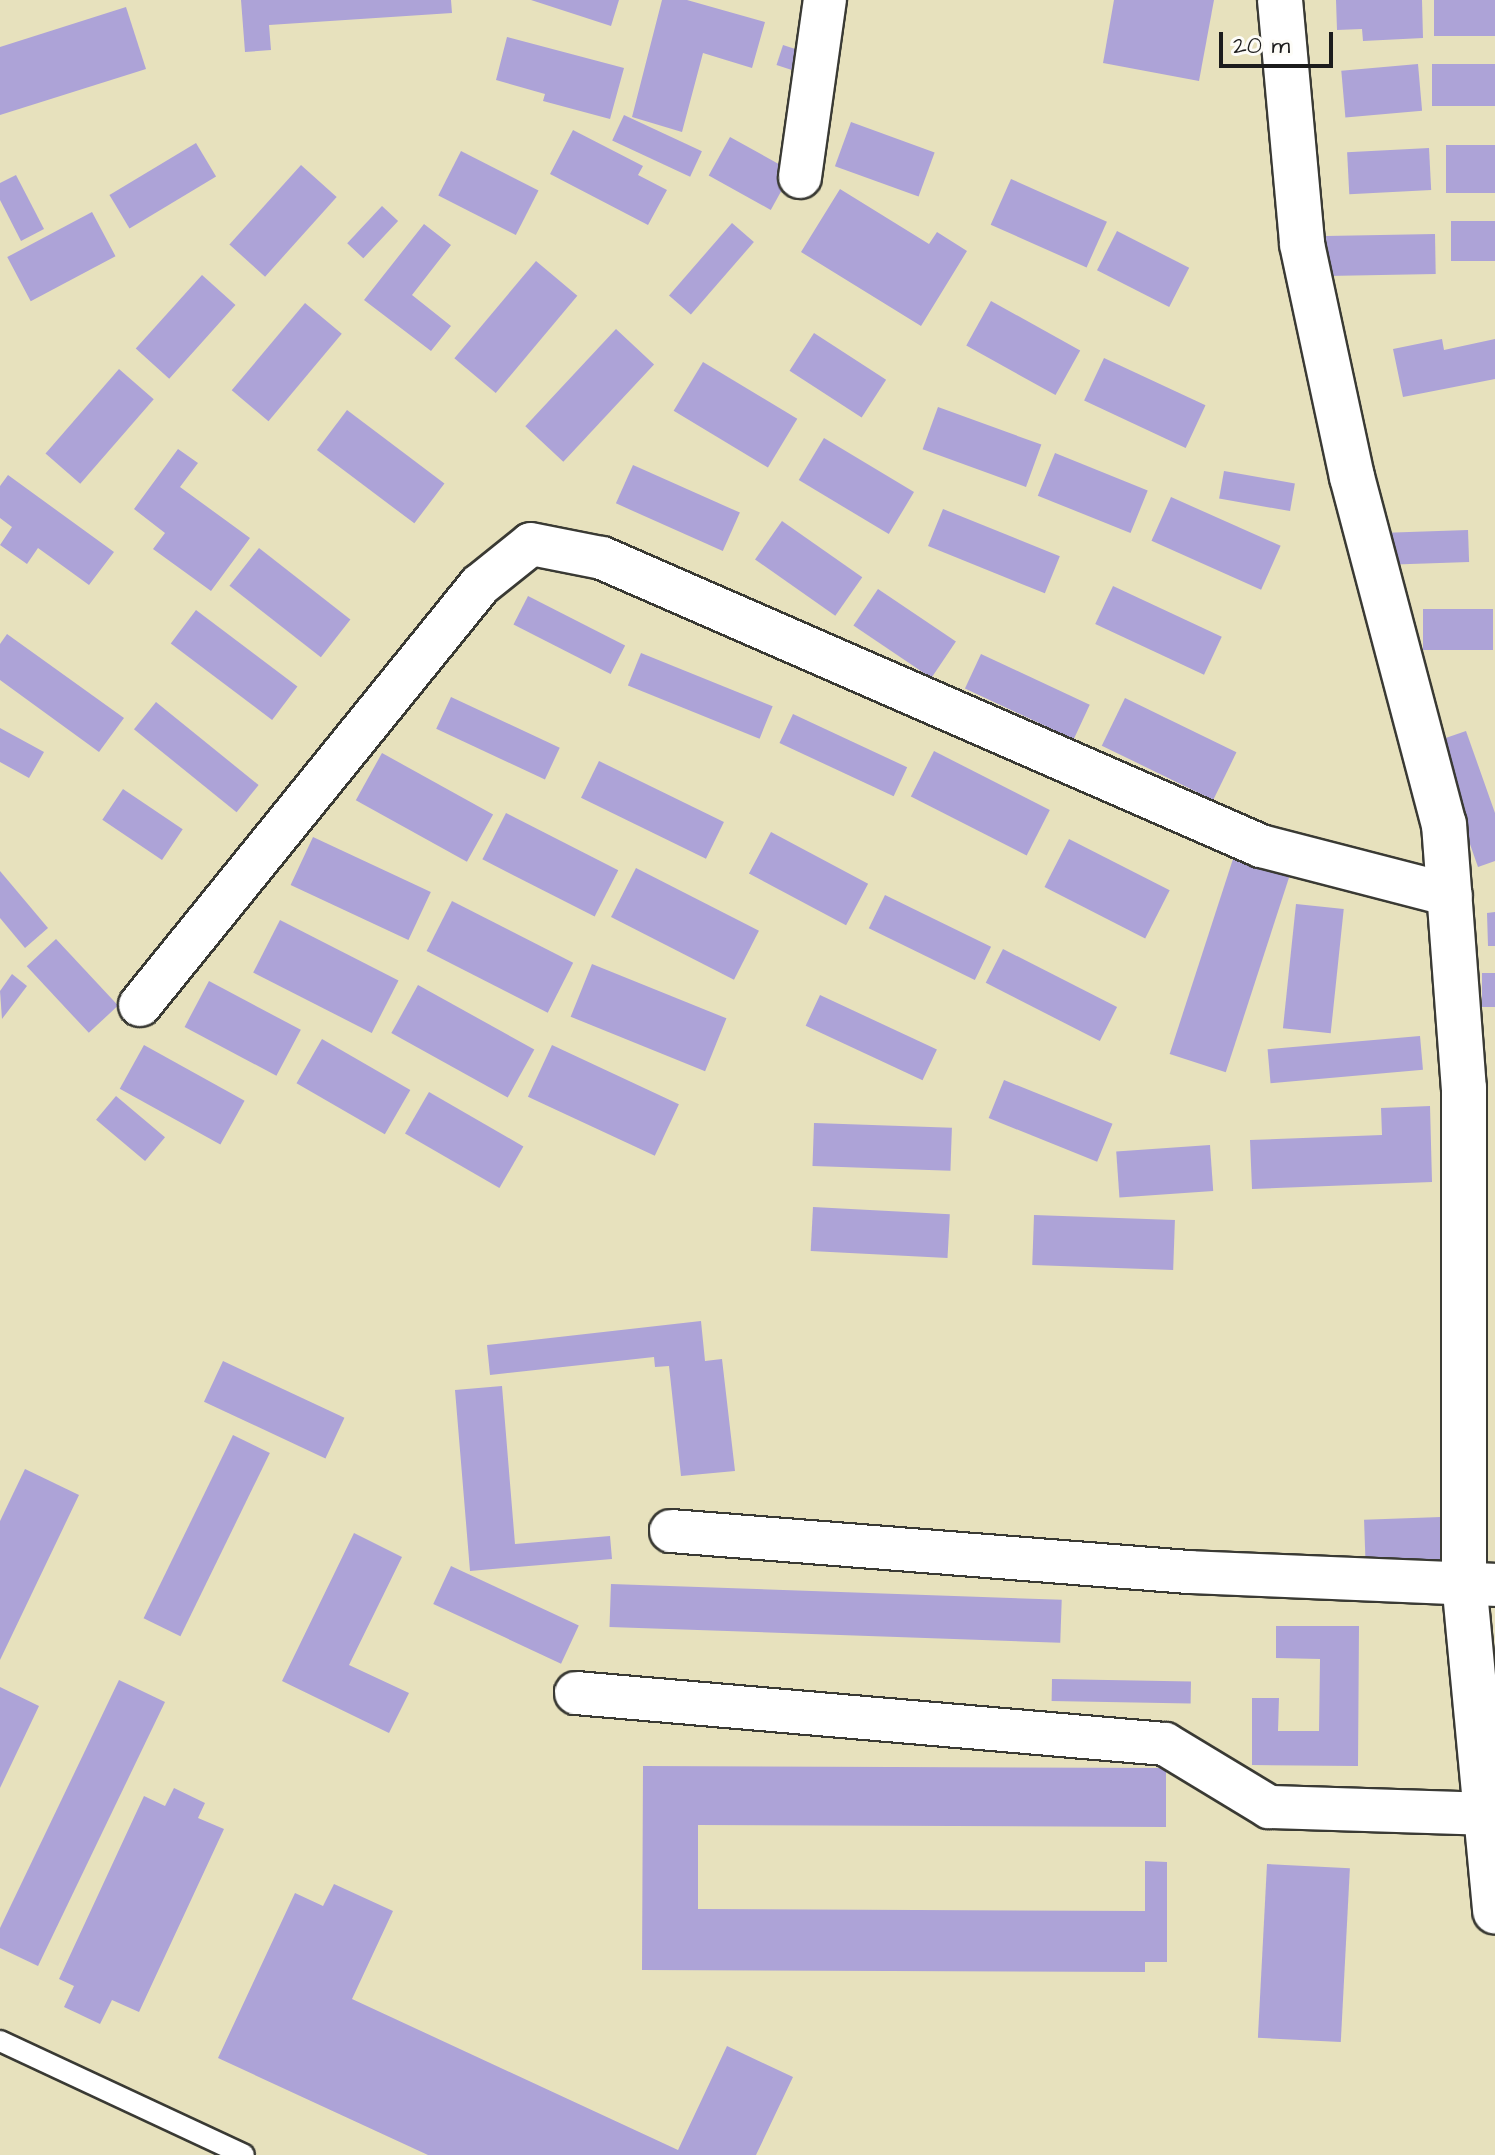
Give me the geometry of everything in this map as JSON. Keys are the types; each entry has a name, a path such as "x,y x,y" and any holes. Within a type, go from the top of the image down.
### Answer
{"street":[{"path":"800,177 825,0"},
{"path":"1280,0 1302,244 1352,477 1444,824 1451,895 1480,1088 1479,1583 1486,1814 1495,1912"},
{"path":"140,1005 480,585 531,544 602,558 1261,846 1451,895"},
{"path":"671,1531 1189,1572 1479,1583"},
{"path":"576,1693 1165,1744 1269,1807 1486,1814"}],"lane":[{"path":"0,2041 244,2155"}],"building":[{"path":"241,0 451,0 452,13 269,25 271,50 245,52"},
{"path":"531,0 619,0 611,26"},
{"path":"662,0 687,0 765,22 752,68 703,53 682,132 632,117"},
{"path":"1114,0 1214,0 1199,81 1103,63"},
{"path":"1336,0 1422,0 1423,38 1363,41 1362,29 1337,30"},
{"path":"1434,0 1495,0 1495,36 1434,36"},
{"path":"126,7 146,69 0,115 0,47"},
{"path":"507,37 624,68 610,119 543,101 545,94 496,80"},
{"path":"783,45 807,53 800,73 777,65"},
{"path":"1418,64 1422,111 1345,118 1341,71"},
{"path":"1432,64 1495,64 1495,106 1432,106"},
{"path":"624,115 702,151 690,177 612,140"},
{"path":"851,122 935,152 919,197 835,166"},
{"path":"573,130 643,166 638,175 667,190 648,225 550,174"},
{"path":"730,137 792,171 771,210 709,175"},
{"path":"196,143 216,176 130,228 109,195"},
{"path":"1446,145 1495,145 1495,193 1446,193"},
{"path":"1429,148 1431,190 1349,194 1347,152"},
{"path":"461,151 539,190 516,235 438,196"},
{"path":"301,165 337,197 265,277 229,245"},
{"path":"16,175 44,229 21,241 0,200 0,183"},
{"path":"1011,179 1107,222 1087,267 991,225"},
{"path":"840,189 929,244 937,232 967,251 921,326 801,252"},
{"path":"382,206 398,221 363,258 347,243"},
{"path":"92,212 115,256 31,301 7,257"},
{"path":"1451,221 1495,221 1495,261 1451,261"},
{"path":"732,223 754,242 691,314 669,295"},
{"path":"424,224 451,245 412,295 451,326 431,351 364,300"},
{"path":"1117,231 1189,268 1169,307 1097,270"},
{"path":"1435,234 1436,274 1327,276 1326,236"},
{"path":"536,261 577,296 496,393 454,358"},
{"path":"202,275 235,305 169,379 136,349"},
{"path":"991,301 1080,350 1055,395 966,346"},
{"path":"305,303 342,334 268,421 232,390"},
{"path":"616,329 654,364 563,462 525,426"},
{"path":"814,333 886,380 862,418 789,371"},
{"path":"1442,339 1444,350 1495,339 1495,379 1403,397 1393,349"},
{"path":"1104,358 1206,405 1186,448 1084,401"},
{"path":"703,362 797,419 768,468 674,411"},
{"path":"119,369 154,399 80,484 46,454"},
{"path":"938,407 1041,445 1026,487 923,449"},
{"path":"347,410 444,483 414,523 317,450"},
{"path":"824,438 914,492 889,534 799,480"},
{"path":"178,449 198,463 180,487 250,538 211,591 153,549 165,533 134,509"},
{"path":"1055,453 1148,490 1130,533 1038,496"},
{"path":"633,465 740,513 723,551 616,503"},
{"path":"1224,471 1295,484 1290,511 1219,499"},
{"path":"8,475 114,552 89,585 38,548 27,564 0,545 12,527 0,518 0,486"},
{"path":"1171,497 1281,546 1261,590 1151,541"},
{"path":"943,509 1060,556 1045,593 928,546"},
{"path":"782,521 862,577 835,616 755,560"},
{"path":"1468,530 1469,562 1388,565 1387,533"},
{"path":"259,548 350,619 321,657 229,586"},
{"path":"1113,586 1222,637 1204,675 1095,624"},
{"path":"878,589 956,642 931,678 853,625"},
{"path":"528,596 625,645 611,674 513,625"},
{"path":"1423,609 1493,609 1493,650 1423,650"},
{"path":"196,610 297,686 272,720 171,644"},
{"path":"7,634 124,718 99,752 0,680 0,644"},
{"path":"641,653 773,706 760,739 628,685"},
{"path":"981,654 1090,705 1074,739 965,688"},
{"path":"451,697 560,748 545,779 436,729"},
{"path":"1125,698 1236,752 1213,800 1102,746"},
{"path":"156,702 259,785 237,812 134,729"},
{"path":"793,714 907,767 894,796 779,743"},
{"path":"0,728 44,752 29,778 0,762"},
{"path":"1466,731 1495,813 1495,861 1478,867 1434,742"},
{"path":"934,751 1050,810 1027,855 911,796"},
{"path":"382,753 493,815 467,862 356,800"},
{"path":"599,761 724,822 706,859 581,798"},
{"path":"123,789 183,829 162,860 102,820"},
{"path":"506,813 618,870 595,917 482,859"},
{"path":"771,832 868,884 846,925 749,873"},
{"path":"313,837 431,892 408,940 291,885"},
{"path":"1069,839 1170,890 1145,938 1044,887"},
{"path":"1233,859 1289,877 1226,1072 1170,1054"},
{"path":"636,868 759,931 734,980 611,917"},
{"path":"0,871 48,928 25,948 0,918"},
{"path":"885,895 991,947 975,980 869,928"},
{"path":"452,901 573,963 548,1013 427,951"},
{"path":"1296,904 1344,909 1331,1033 1283,1028"},
{"path":"1495,912 1495,946 1488,946 1487,913"},
{"path":"280,920 399,980 372,1033 253,973"},
{"path":"56,939 118,1006 89,1033 27,966"},
{"path":"1003,949 1117,1007 1100,1041 986,983"},
{"path":"592,964 726,1018 705,1071 571,1017"},
{"path":"1482,973 1495,973 1495,1007 1482,1007"},
{"path":"12,974 27,986 2,1019 0,991"},
{"path":"209,981 301,1030 276,1076 185,1027"},
{"path":"418,985 534,1049 508,1098 391,1033"},
{"path":"820,995 937,1050 923,1080 806,1026"},
{"path":"1420,1036 1423,1070 1271,1083 1268,1049"},
{"path":"322,1039 410,1090 385,1134 296,1083"},
{"path":"144,1045 245,1101 220,1144 120,1089"},
{"path":"552,1045 679,1104 655,1156 528,1097"},
{"path":"1004,1080 1112,1124 1097,1162 989,1118"},
{"path":"429,1092 523,1146 499,1188 405,1134"},
{"path":"116,1096 165,1137 145,1161 96,1120"},
{"path":"1430,1106 1432,1182 1252,1189 1250,1140 1382,1135 1381,1108"},
{"path":"814,1123 952,1128 950,1171 812,1166"},
{"path":"1210,1145 1213,1191 1119,1197 1116,1152"},
{"path":"813,1207 950,1214 948,1258 811,1251"},
{"path":"1034,1215 1175,1220 1173,1270 1032,1265"},
{"path":"701,1321 705,1361 722,1359 735,1471 681,1476 669,1366 655,1367 654,1357 490,1375 487,1345"},
{"path":"223,1361 344,1418 325,1458 204,1402"},
{"path":"502,1386 515,1544 610,1536 612,1559 470,1571 455,1390"},
{"path":"233,1435 270,1453 180,1636 144,1618"},
{"path":"25,1469 79,1495 0,1660 0,1521"},
{"path":"1441,1517 1443,1571 1366,1574 1364,1520"},
{"path":"354,1533 402,1557 349,1665 409,1693 389,1733 282,1681"},
{"path":"451,1566 579,1626 561,1664 433,1604"},
{"path":"611,1584 1062,1600 1060,1643 609,1627"},
{"path":"1276,1626 1359,1626 1358,1766 1252,1765 1252,1698 1279,1698 1278,1731 1319,1731 1320,1659 1276,1658"},
{"path":"1052,1679 1191,1681 1191,1703 1052,1701"},
{"path":"119,1680 165,1702 38,1966 0,1948 0,1928"},
{"path":"0,1687 39,1706 0,1788"},
{"path":"643,1766 1166,1768 1166,1827 698,1825 698,1909 1145,1911 1145,1861 1167,1862 1167,1962 1145,1962 1145,1972 642,1970"},
{"path":"174,1788 205,1803 198,1818 224,1829 139,2012 112,2000 100,2024 64,2007 74,1986 59,1979 144,1796 165,1806"},
{"path":"1267,1864 1350,1868 1341,2042 1258,2038"},
{"path":"334,1884 393,1911 352,1999 678,2150 727,2046 793,2077 756,2155 428,2155 218,2058 295,1893 323,1906"}]}
